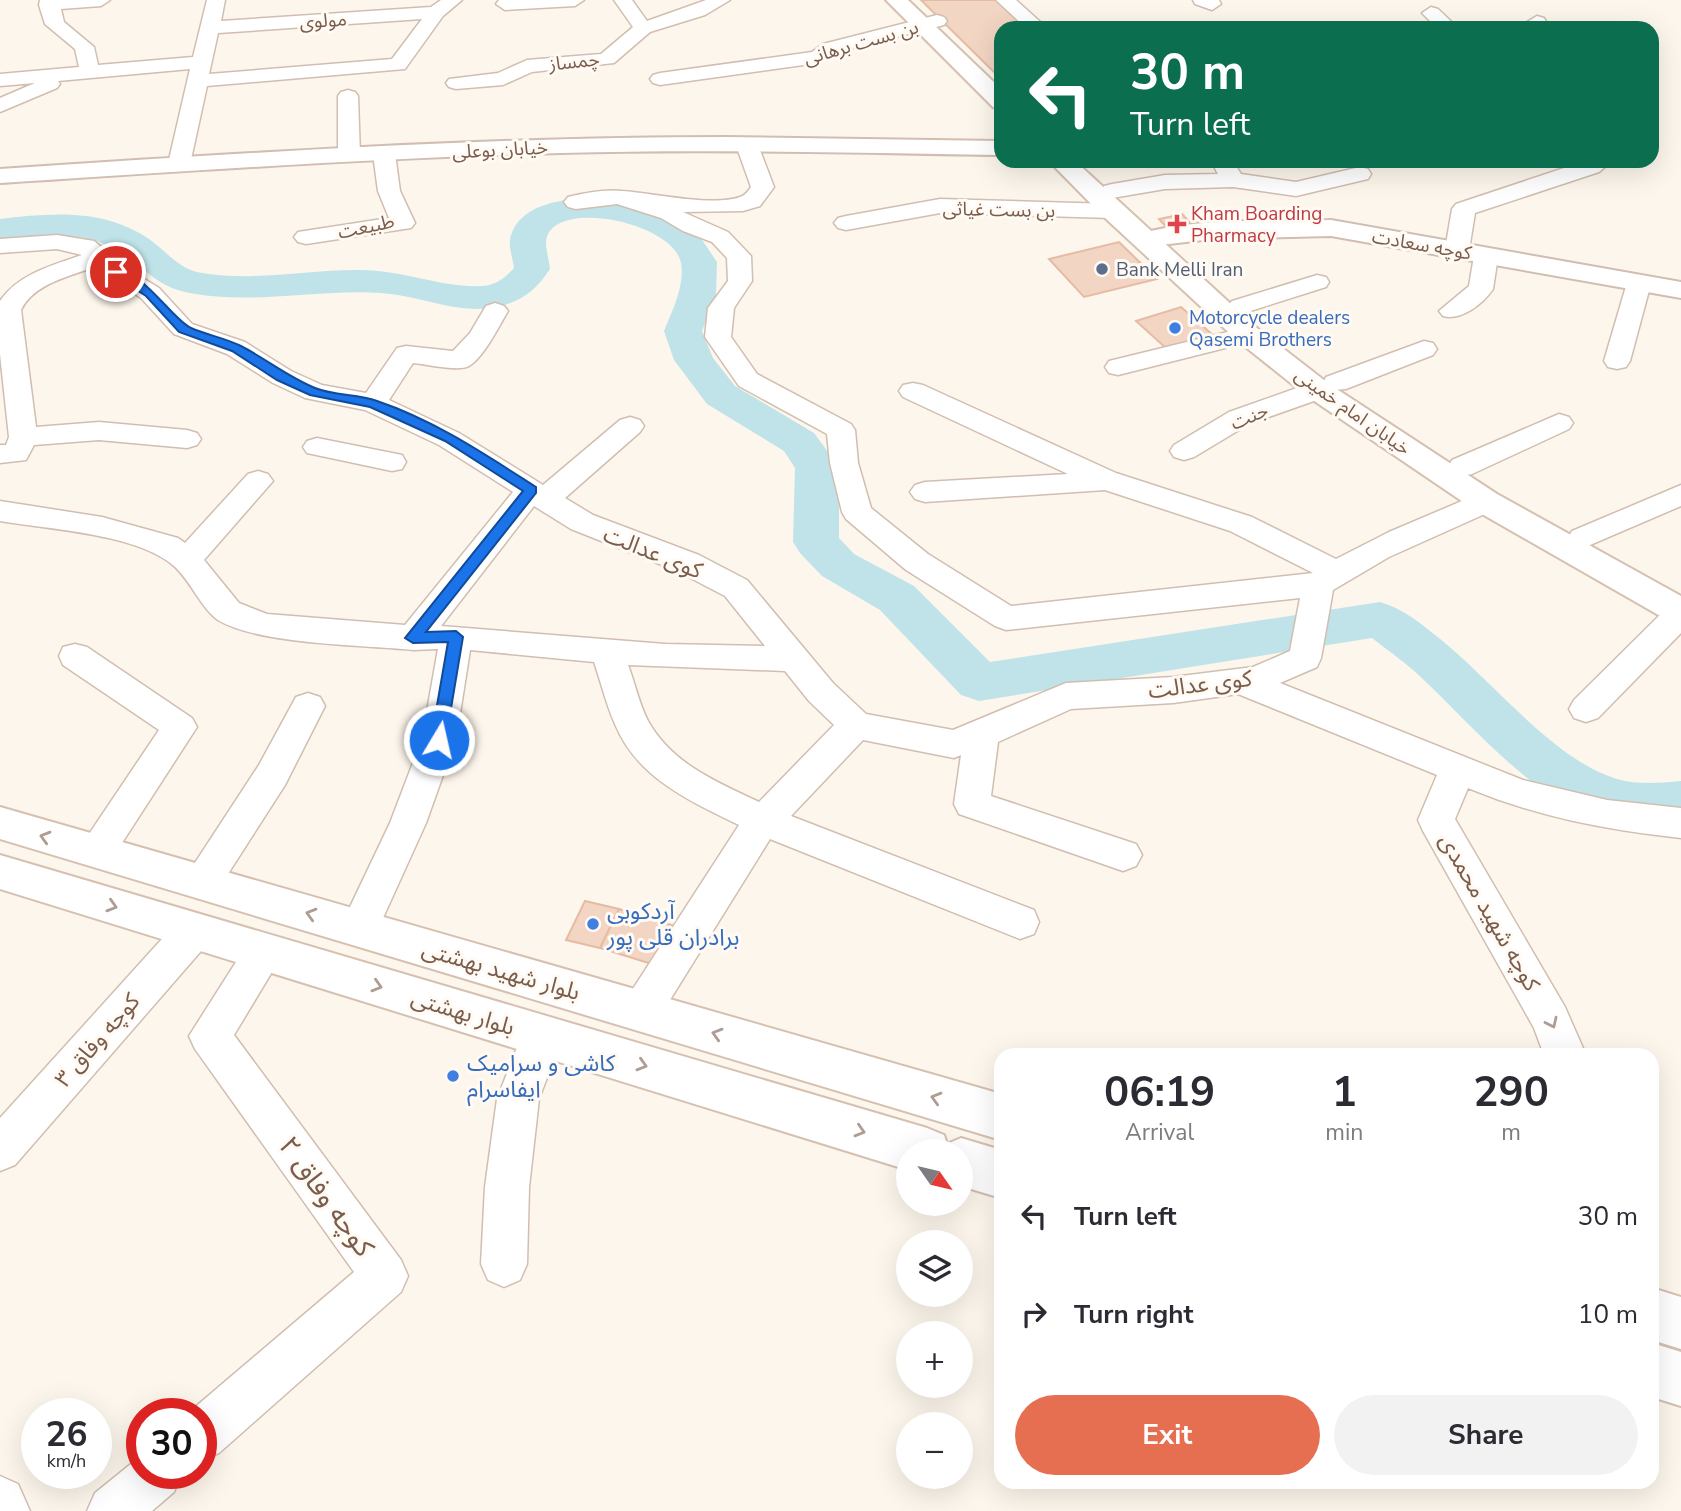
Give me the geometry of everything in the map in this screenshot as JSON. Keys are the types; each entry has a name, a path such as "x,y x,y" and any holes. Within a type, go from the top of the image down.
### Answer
{"main road":[{"path":"896,0 929,23 994,79"},
{"path":"916,0 929,23 994,94"},
{"name":"خیابان بوعلی","path":"0,176 179,164 562,146 994,148"},
{"name":"خیابان امام خمینی","path":"1070,168 1160,237 1241,306 1327,386 1486,502 1681,613"},
{"name":"خیابان امام خمینی","path":"1086,168 1112,201 1248,335 1462,467 1583,538 1681,590"},
{"name":"کوچه سعادت","path":"1160,237 1212,231 1331,228 1681,290"},
{"name":"بلوار شهید بهشتی","path":"0,823 994,1115"},
{"name":"بلوار بهشتی","path":"0,872 896,1143"},
{"path":"973,1166 994,1172"},
{"path":"1659,1316 1681,1323"},
{"path":"1659,1372 1681,1379"}],"street":[{"path":"83,72 85,47 55,24 48,2 101,0"},
{"path":"179,164 216,0"},
{"path":"0,79 83,72 398,65 436,12 453,0"},
{"path":"505,4 575,0"},
{"path":"623,0 643,28"},
{"name":"چمساز","path":"456,83 503,79 527,66 607,59 643,28 698,11 721,0"},
{"path":"1010,4 1035,0"},
{"path":"1010,4 1029,21"},
{"name":"مولوی","path":"210,28 436,12"},
{"path":"1431,13 1440,21"},
{"name":"بن بست برهانی","path":"660,79 818,57 830,48 929,23"},
{"path":"0,106 83,72"},
{"path":"348,96 349,156"},
{"path":"576,202 618,197 695,206 735,206 752,201 763,187 747,145"},
{"name":"طبيعت","path":"306,237 403,223 390,191 384,154"},
{"path":"1457,250 1464,209 1588,168"},
{"name":"بن بست غیاثی","path":"846,223 940,206 1112,201 1166,182 1227,171 1296,189 1360,174"},
{"path":"618,197 669,213 691,226 720,237 739,256 740,281 721,308 718,337 748,380 841,430 845,463 857,512 917,562 1006,618 1327,578 1397,540 1486,502"},
{"name":"کوی عدالت","path":"0,246 57,242 86,246 116,272 150,293 183,329 236,348 282,377 314,392 383,408 449,439 582,523 688,563 736,588 821,692 856,725 954,744 1066,696 1172,690 1258,679 1305,659 1327,578"},
{"path":"1452,310 1481,289 1486,256"},
{"path":"0,454 16,454 23,437 8,310 11,300 21,289 99,257"},
{"path":"1241,306 1317,282"},
{"path":"1617,361 1639,283"},
{"path":"355,455 383,408 405,354 460,360 481,336 495,311"},
{"path":"1118,366 1248,335"},
{"name":"جنت","path":"1184,451 1239,418 1424,349"},
{"path":"913,391 1106,481 1241,524 1327,578"},
{"path":"1462,467 1559,423"},
{"path":"413,638 538,495 630,426"},
{"path":"23,437 99,431 187,439"},
{"path":"317,447 393,462"},
{"path":"187,560 258,481"},
{"path":"925,492 1106,481"},
{"path":"1583,538 1681,495"},
{"path":"0,511 102,527 167,545 187,560 228,611 264,625 413,638 456,637 665,656 795,659"},
{"path":"1586,709 1681,613"},
{"path":"359,928 408,823 439,740 456,637"},
{"path":"607,650 632,725 659,761 692,786 764,821 1020,922"},
{"path":"75,656 180,727 96,852"},
{"path":"1240,681 1531,796 1607,815 1681,823"},
{"path":"202,883 272,775 307,706"},
{"path":"641,1011 764,821 856,725"},
{"path":"982,734 972,804 1123,855"},
{"name":"کوچه شهید محمدی","path":"1458,769 1437,820 1551,1020 1562,1048"},
{"name":"کوچه وفاق ۳","path":"0,1150 194,931"},
{"name":"کوچه وفاق ۲","path":"217,1420 385,1276 210,1035 264,952"},
{"path":"504,1264 507,1187 518,1099 542,1035"},
{"path":"113,1511 139,1489"},
{"path":"0,1502 4,1511"}],"building":[{"path":"921,0 997,0 1020,21 994,21 994,72"},
{"name":"Kham Boarding Pharmacy","path":"1182,214 1196,229 1172,233 1159,219"},
{"name":"Bank Melli Iran","path":"1119,242 1157,279 1084,297 1049,259"},
{"name":"Motorcycle dealers Qasemi Brothers","path":"1181,307 1214,336 1168,350 1136,321"},
{"name":"آردکوبی برادران قلی پور","path":"585,901 619,909 600,948 566,940"},
{"path":"619,909 675,926 655,965 600,948"}],"waterway":[{"path":"0,230 54,225 88,226 105,230 137,247 161,268 181,280 213,286 262,287 336,281 385,282 481,298 507,292 524,278 532,269 528,241 536,224 560,211 603,206 641,214 681,236 699,262 697,295 683,331 694,360 721,395 799,442 817,467 816,542 838,565 897,598 979,682 1380,619 1437,662 1521,744 1549,767 1579,786 1611,800 1645,806 1681,803"}],"place":[{"name":"Kham Boarding Pharmacy","path":"1177,224"},
{"name":"Bank Melli Iran","path":"1102,269"},
{"name":"Motorcycle dealers Qasemi Brothers","path":"1175,328"},
{"name":"آردکوبی برادران قلی پور","path":"593,924"},
{"name":"کاشی و سرامیک ایفاسرام","path":"453,1076"}],"route":[{"path":"116,272 150,293 183,329 236,348 282,377 314,392 373,404 411,421 449,439 531,490 413,638 456,637 439,740"}]}
